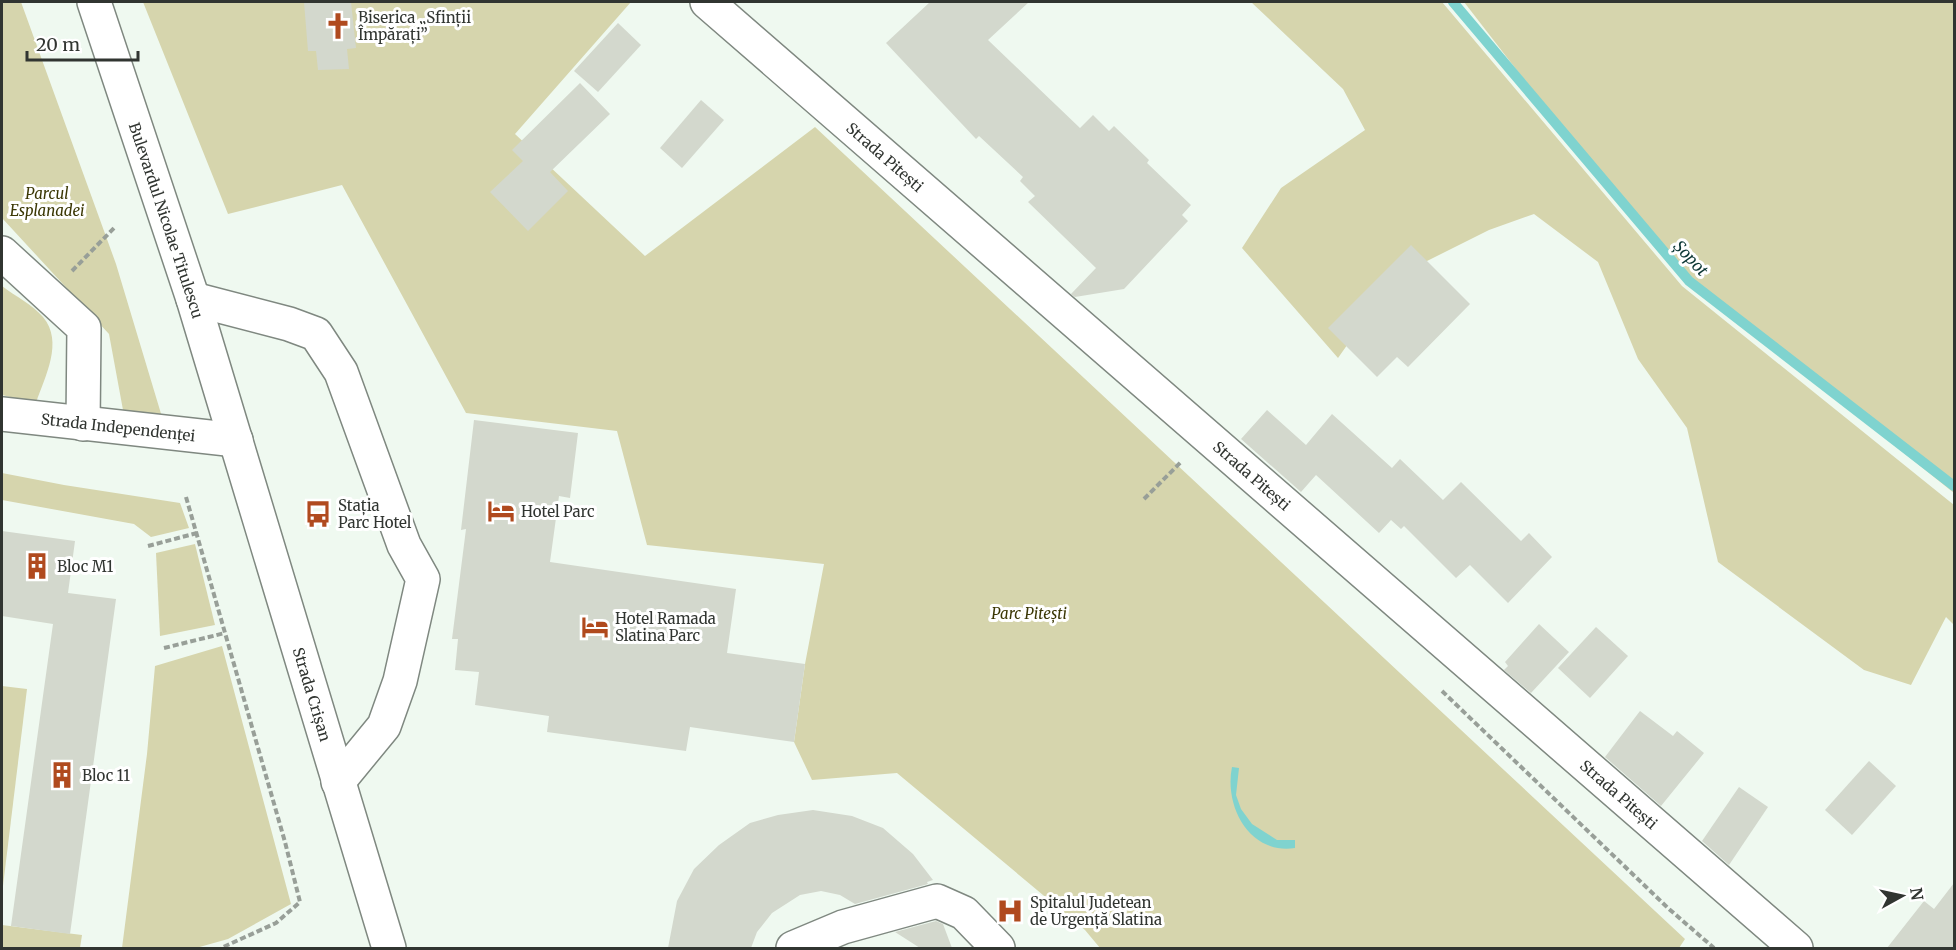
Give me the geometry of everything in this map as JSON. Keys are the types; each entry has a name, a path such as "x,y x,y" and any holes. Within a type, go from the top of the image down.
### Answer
{"street":[{"name":"Bulevardul Nicolae Titulescu","path":"94,2 193,299 236,440"},
{"name":"Strada Pitești","path":"707,2 1796,948"},
{"path":"2,253 84,328 83,424"},
{"path":"193,299 289,324 316,334 341,372 404,545 423,579 400,681 384,726 338,782"},
{"name":"Strada Independenței","path":"2,414 236,440"},
{"name":"Strada Crișan","path":"236,440 389,948"},
{"path":"793,948 843,927 936,902 964,913 998,948"}],"path":[{"path":"48,295 116,226"},
{"path":"1144,499 1182,460"},
{"path":"186,497 300,902 276,923 220,948"},
{"path":"148,546 197,533"},
{"path":"164,648 225,633"}],"green space":[{"name":"Parcul Esplanadei","path":"2,2 21,2 116,264 162,417 142,420 123,410 109,334 2,218"},
{"name":"Parc Pitești","path":"143,2 631,2 515,134 645,256 815,127 1685,939 1679,948 1100,948 1085,930 897,773 812,780 794,742 805,664 824,564 647,545 617,431 466,413 342,185 228,214"},
{"path":"1251,2 1442,2 1682,286 1954,505 1954,625 1946,617 1911,685 1864,670 1718,562 1687,428 1638,359 1598,262 1534,214 1489,230 1395,277 1338,358 1242,248 1281,188 1365,130 1343,89"},
{"path":"1464,2 1954,2 1954,493 1689,281"},
{"path":"2,286 43,317 52,337 51,359 36,403 2,395"},
{"path":"2,473 180,503 189,528 151,537 134,524 2,500"},
{"path":"195,544 215,625 160,636 156,553"},
{"path":"222,646 291,904 228,939 196,948 122,948 147,754 155,666"},
{"path":"2,686 27,689 2,894"},
{"path":"2,925 82,935 80,948 2,948"}],"water":[{"path":"1232,767 1239,768 1236,795 1241,809 1252,824 1277,840 1295,840 1295,848 1279,848 1265,844 1243,825 1232,797"}],"building":[{"path":"304,2 351,2 356,48 347,49 349,69 318,70 316,51 308,51"},
{"path":"930,2 1029,2 988,40 1080,128 1093,115 1109,131 1114,126 1149,160 1147,163 1191,205 1182,215 1188,221 1124,289 1075,297 1071,294 1096,268 1028,202 1035,196 1020,181 1023,177 979,136 976,139 886,43"},
{"path":"618,23 641,45 598,92 574,71"},
{"path":"580,83 610,114 550,172 568,191 528,231 490,192 523,161 512,150"},
{"path":"701,100 724,120 682,168 660,148"},
{"path":"1411,245 1470,304 1408,367 1397,357 1377,377 1328,328"},
{"path":"1267,410 1306,445 1332,414 1392,468 1400,459 1443,500 1461,482 1521,541 1529,533 1552,557 1508,603 1470,565 1456,578 1404,526 1401,529 1391,520 1379,533 1316,475 1301,492 1241,439"},
{"name":"Hotel Ramada Slatina Parc","path":"474,420 578,433 570,498 559,496 550,562 736,589 727,653 805,664 794,742 690,727 686,751 547,732 549,716 475,705 479,672 455,670 458,639 452,639 466,529 461,530"},
{"name":"Bloc 11","path":"2,531 75,541 68,593 116,599 70,934 11,926 53,624 2,616"},
{"path":"1539,624 1569,652 1531,693 1504,670 1508,666 1505,662"},
{"path":"1596,627 1628,656 1590,698 1558,668"},
{"path":"1640,711 1673,736 1677,731 1704,753 1661,806 1605,757"},
{"path":"1869,761 1896,786 1852,835 1825,810"},
{"path":"1739,787 1768,807 1729,865 1702,841"},
{"path":"813,810 852,816 883,828 913,854 933,880 927,882 928,884 855,904 840,895 821,891 800,895 772,913 757,932 751,948 668,948 677,901 694,869 719,845 750,823 778,815"},
{"path":"1954,883 1954,948 1887,948 1924,901 1934,909"},
{"path":"936,921 943,924 952,948 920,948 895,932"}],"waterway":[{"name":"Șopot","path":"1453,2 1689,281 1954,486"}],"place":[{"name":"Biserica „Sfinții Împărați”","path":"338,26"},
{"name":"Hotel Parc","path":"501,511"},
{"name":"Stația Parc Hotel","path":"318,514"},
{"name":"Bloc M1","path":"37,566"},
{"name":"Hotel Ramada Slatina Parc","path":"595,627"},
{"name":"Bloc 11","path":"62,775"},
{"name":"Spitalul Județean de Urgență Slatina","path":"1010,911"}]}
